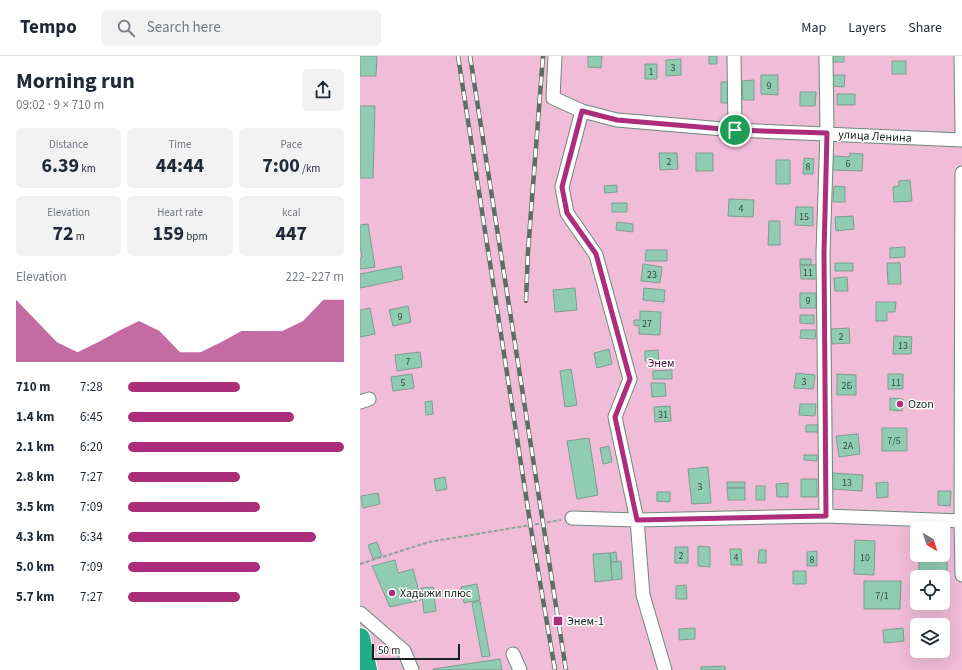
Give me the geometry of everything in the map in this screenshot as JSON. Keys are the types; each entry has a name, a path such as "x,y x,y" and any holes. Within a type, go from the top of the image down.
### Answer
{"street":[{"name":"улица Ленина","path":"555,56 553,98 582,111 617,120 735,130 962,140"},
{"path":"734,56 735,130"},
{"path":"826,56 827,133 824,253 826,516"},
{"path":"961,56 962,133"},
{"path":"582,111 562,187 567,213 596,254 630,379 615,417 637,520 644,595 665,670"},
{"path":"962,173 962,575"},
{"path":"572,518 637,520 826,516 961,521"},
{"path":"360,613 404,651 412,670"},
{"path":"514,654 520,670"}],"path":[{"path":"360,564 429,542 572,518"}],"green space":[{"name":"Энем","path":"360,56 962,56 962,670 360,670"}],"building":[{"path":"360,56 377,56 376,76 360,76"},
{"path":"588,56 602,56 601,68 588,67"},
{"path":"709,56 717,56 717,64 709,64"},
{"path":"831,56 844,56 844,62 831,62"},
{"path":"681,59 681,75 666,76 666,60"},
{"path":"892,61 906,61 906,74 892,74"},
{"path":"645,64 657,64 657,79 645,79"},
{"path":"761,75 778,75 778,95 761,94"},
{"path":"830,75 845,75 844,87 830,86"},
{"path":"754,80 754,100 743,100 742,81"},
{"path":"721,82 732,82 732,103 721,103"},
{"path":"800,92 816,92 815,106 800,106"},
{"path":"837,94 855,94 855,105 837,105"},
{"path":"360,106 375,106 373,178 360,178"},
{"path":"659,153 677,153 678,169 660,170"},
{"path":"696,153 713,153 713,171 696,171"},
{"path":"850,153 863,154 862,171 832,170 833,156 850,157"},
{"path":"804,158 814,159 813,174 803,174"},
{"path":"776,160 790,160 790,184 776,184"},
{"path":"910,180 912,201 894,202 893,187 899,186 899,181"},
{"path":"617,185 617,192 605,193 604,186"},
{"path":"834,186 845,187 845,202 833,202"},
{"path":"729,199 754,200 753,217 728,216"},
{"path":"612,203 627,203 627,212 612,212"},
{"path":"796,207 813,207 813,226 795,225"},
{"path":"853,216 854,229 836,231 835,217"},
{"path":"769,221 780,221 780,245 768,245"},
{"path":"617,222 633,224 633,232 616,230"},
{"path":"368,224 375,267 360,269 360,258 362,257 360,246 360,225"},
{"path":"905,247 905,257 890,258 890,248"},
{"path":"646,250 667,250 667,261 645,261"},
{"path":"800,259 811,259 811,265 800,265"},
{"path":"835,263 853,263 853,271 835,271"},
{"path":"887,263 900,263 901,284 888,284"},
{"path":"643,264 662,267 660,283 641,281"},
{"path":"800,265 816,265 817,279 801,279"},
{"path":"401,266 403,279 360,288 360,274"},
{"path":"847,277 848,291 835,291 834,278"},
{"path":"575,288 577,310 555,312 553,290"},
{"path":"644,288 665,290 664,302 643,300"},
{"path":"800,293 816,293 816,308 800,308"},
{"path":"876,302 896,302 895,312 887,312 887,321 876,321"},
{"path":"408,306 411,322 393,326 389,310"},
{"path":"370,308 375,334 360,337 360,310"},
{"path":"640,311 661,312 660,335 639,334 639,326 634,325 634,320 640,320"},
{"path":"800,315 814,315 814,324 800,323"},
{"path":"849,328 850,343 832,344 831,329"},
{"path":"801,330 816,330 815,339 800,338"},
{"path":"894,336 912,337 911,354 893,354"},
{"path":"609,349 612,364 597,368 594,353"},
{"path":"658,350 659,360 645,361 645,351"},
{"path":"420,352 422,367 397,371 395,355"},
{"path":"571,369 577,405 565,407 560,371"},
{"path":"672,370 672,379 653,379 653,371"},
{"path":"796,373 815,375 813,389 794,388"},
{"path":"412,374 414,388 393,391 391,377"},
{"path":"837,374 856,375 856,395 837,395"},
{"path":"888,374 903,374 903,389 888,389"},
{"path":"651,383 665,383 666,396 652,397"},
{"path":"890,398 903,399 902,411 890,410"},
{"path":"432,401 433,414 426,415 425,402"},
{"path":"800,404 816,404 815,416 799,415"},
{"path":"670,406 671,421 655,422 654,407"},
{"path":"806,425 818,425 818,432 806,432"},
{"path":"882,428 907,428 907,451 882,451"},
{"path":"858,434 860,454 839,457 836,436"},
{"path":"589,438 598,495 577,499 567,441"},
{"path":"609,446 612,462 603,464 600,448"},
{"path":"804,455 817,455 817,461 804,460"},
{"path":"708,467 711,503 692,504 688,469"},
{"path":"832,473 863,475 862,491 831,489"},
{"path":"445,477 447,489 436,491 434,479"},
{"path":"801,479 817,479 817,497 801,497"},
{"path":"727,482 745,482 745,488 727,488"},
{"path":"888,482 888,497 877,498 876,483"},
{"path":"788,483 788,497 777,497 776,484"},
{"path":"756,486 765,486 765,500 756,500"},
{"path":"727,488 745,488 745,500 728,500"},
{"path":"938,491 951,491 950,506 938,505"},
{"path":"657,492 670,492 670,502 657,501"},
{"path":"378,493 380,504 363,508 361,496"},
{"path":"855,540 875,541 874,575 854,574"},
{"path":"377,542 382,556 373,559 368,545"},
{"path":"698,546 710,547 710,567 698,566"},
{"path":"675,547 688,547 688,563 675,563"},
{"path":"730,549 741,549 742,565 731,565"},
{"path":"759,550 766,550 766,563 758,563"},
{"path":"817,551 817,566 807,566 807,552"},
{"path":"616,552 617,562 611,562 610,553"},
{"path":"610,553 612,580 595,582 593,554"},
{"path":"395,560 398,573 413,569 421,600 390,607 372,566"},
{"path":"621,561 622,579 612,580 611,562"},
{"path":"919,562 947,562 947,570 919,570"},
{"path":"793,571 806,571 806,584 793,584"},
{"path":"864,581 901,581 900,609 864,609"},
{"path":"477,584 480,600 464,603 461,587"},
{"path":"686,585 687,599 676,599 676,586"},
{"path":"433,587 436,611 424,613 421,588"},
{"path":"480,601 490,656 482,657 472,603"},
{"path":"695,628 695,639 679,640 679,629"},
{"path":"903,628 904,641 884,643 883,630"},
{"path":"500,659 502,670 433,670 433,669"},
{"path":"725,666 725,670 701,670 701,667"}],"railway":[{"path":"458,56 532,535 555,670"},
{"path":"470,56 566,670"},
{"path":"526,301 528,251 543,56"}],"place":[{"name":"Ozon","path":"900,404"},
{"name":"Хадыжи плюс","path":"392,593"},
{"name":"Энем-1","path":"558,621"}],"route":[{"path":"582,111 617,120 735,130 827,133 824,253 826,516 637,520 615,417 630,379 596,254 567,213 562,187 582,111"}]}
